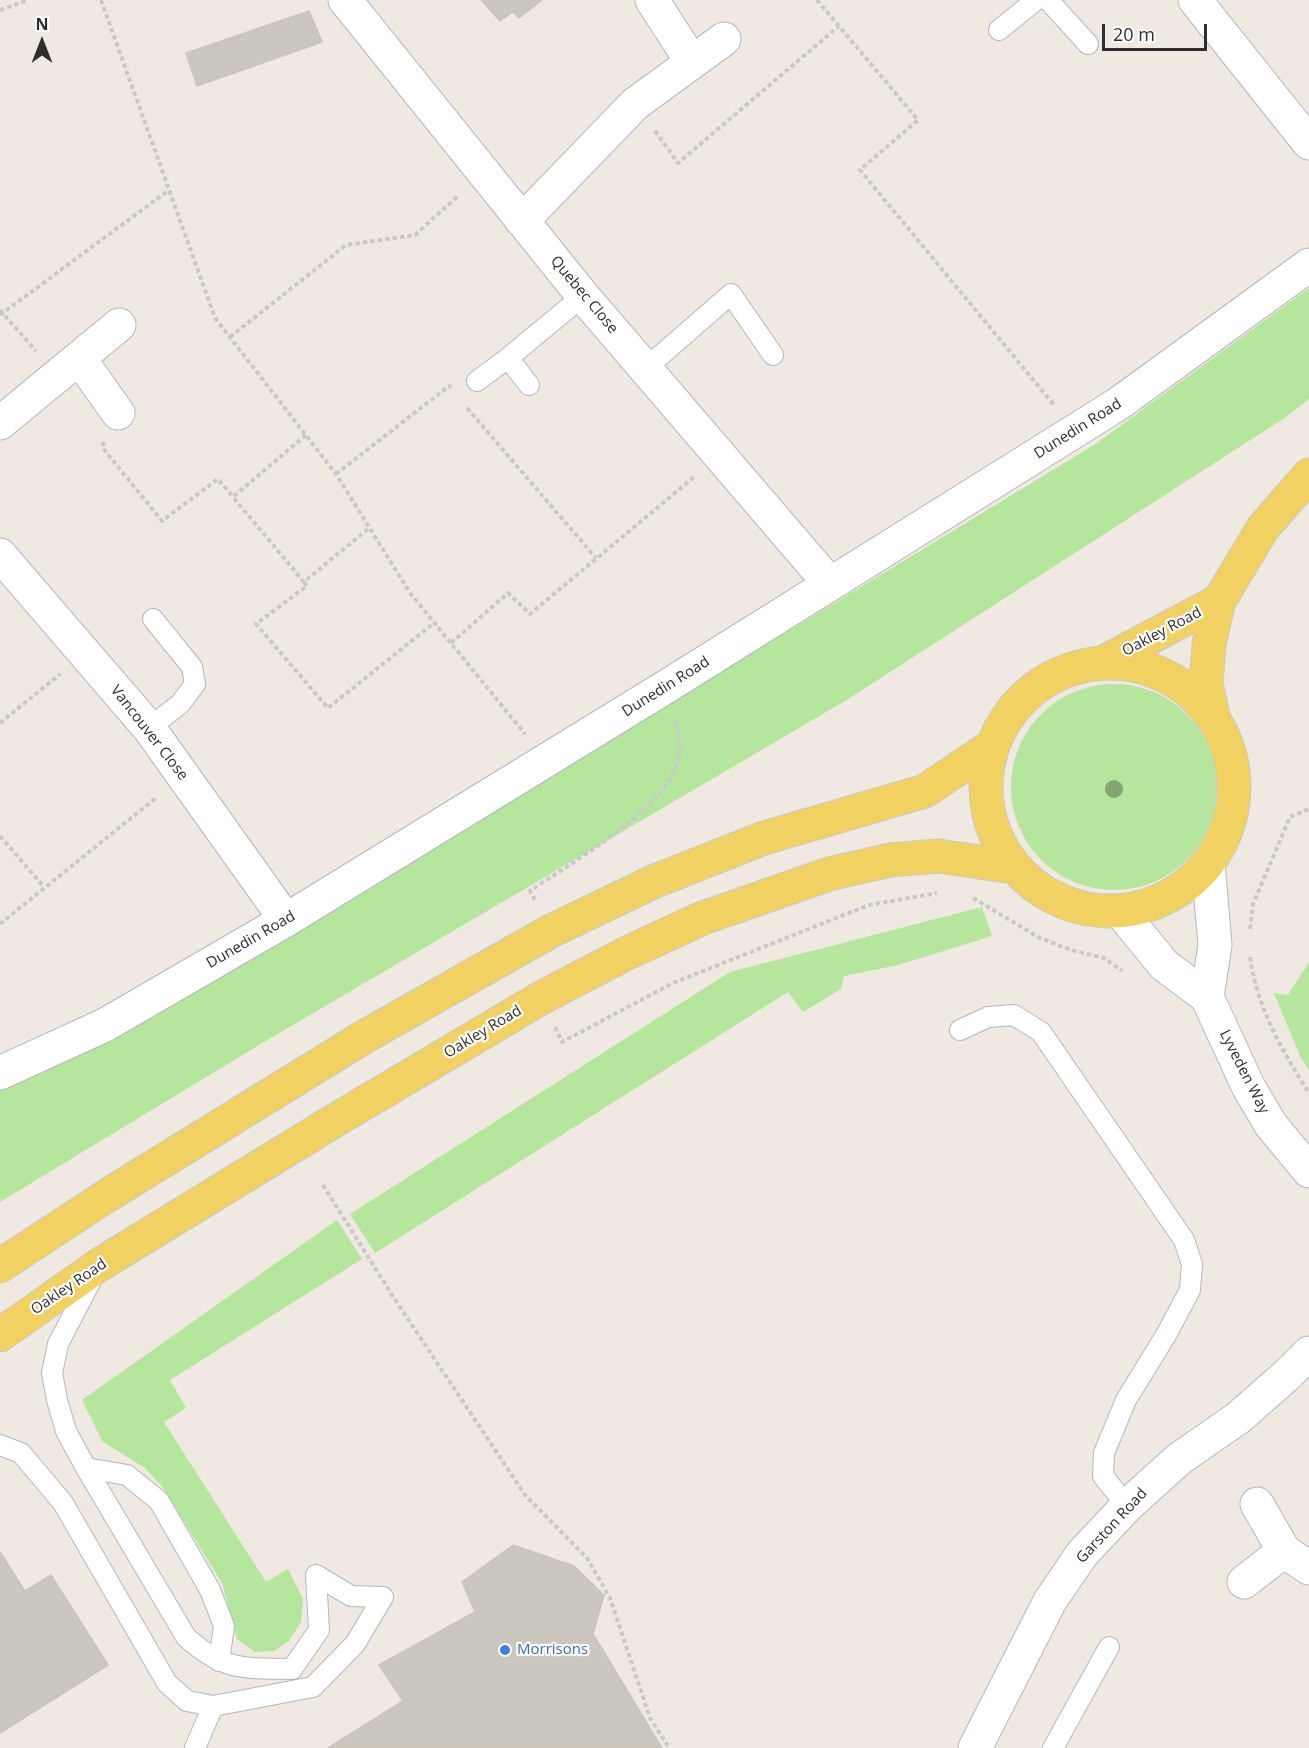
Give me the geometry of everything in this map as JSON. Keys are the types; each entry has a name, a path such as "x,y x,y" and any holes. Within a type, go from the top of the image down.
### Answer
{"main road":[{"name":"Oakley Road","path":"1213,715 1206,684 1209,644 1219,601 1263,528 1309,476"},
{"name":"Oakley Road","path":"1104,662 1219,601"},
{"path":"1104,662 1146,667 1184,685 1213,715 1230,751 1236,790 1228,830 1208,864 1184,888 1154,904 1120,911 1081,909 1044,893 1014,867 993,830 985,788 992,746 1009,713 1035,687 1068,669 1104,662"},
{"path":"0,1266 108,1195 364,1037 551,931 653,882 764,838 925,791 992,746"},
{"name":"Oakley Road","path":"0,1335 99,1265 334,1120 541,998 627,953 703,918 829,874 890,860 938,856 1014,867"}],"street":[{"name":"Quebec Close","path":"345,0 584,296 830,585"},
{"path":"652,0 692,62"},
{"path":"1195,0 1309,142"},
{"path":"522,221 635,104 724,39"},
{"name":"Dunedin Road","path":"0,1073 105,1025 286,920 664,688 1118,404 1309,265"},
{"path":"0,423 119,326"},
{"path":"68,367 112,425"},
{"name":"Vancouver Close","path":"0,555 149,728 286,920"},
{"path":"1207,997 1215,945 1208,864"},
{"name":"Lyveden Way","path":"1120,911 1164,965 1207,997 1248,1086 1272,1125 1309,1171"},
{"name":"Garston Road","path":"975,1748 1050,1601 1082,1554 1127,1506 1179,1459 1238,1418 1287,1376 1309,1353"},
{"path":"1244,1582 1297,1559 1257,1504"}],"lane":[{"path":"999,30 1036,0"},
{"path":"1048,0 1088,44"},
{"path":"646,368 731,294 772,355"},
{"path":"477,381 584,296"},
{"path":"508,358 529,385"},
{"path":"149,728 180,704 195,684 192,667 153,619"},
{"path":"960,1030 988,1017 1014,1015 1041,1032 1184,1240 1192,1264 1190,1290 1166,1335 1126,1400 1104,1453 1103,1476 1127,1506"},
{"path":"0,1445 21,1453 63,1503 167,1683 187,1701 213,1706 313,1687 355,1644 383,1597 351,1596 316,1575 319,1630 292,1669 243,1668 219,1661 201,1651 186,1637 86,1468 66,1431 57,1400 52,1373 58,1344 99,1265"},
{"path":"86,1468 127,1475 159,1501 210,1590 224,1626 219,1661"},
{"path":"1053,1748 1109,1647"},
{"path":"195,1748 213,1706"}],"path":[{"path":"0,10 28,0"},
{"path":"101,0 215,318 336,474 410,593 547,760"},
{"path":"818,0 918,120 860,170 1055,406"},
{"path":"635,104 678,164 839,26"},
{"path":"230,336 346,245 415,236 483,172"},
{"path":"68,367 1,312 169,190"},
{"path":"336,474 449,386 453,391"},
{"path":"466,406 596,558"},
{"path":"112,425 102,447 162,521 218,479 304,582 307,586 256,624 328,708 434,623"},
{"path":"233,497 306,435"},
{"path":"451,643 508,593 530,614 720,455"},
{"path":"304,582 369,528"},
{"path":"0,723 85,654"},
{"path":"530,891 623,828 663,790 678,762 680,734 664,688"},
{"path":"0,924 183,776"},
{"path":"1250,937 1253,904 1290,817 1309,809"},
{"path":"0,836 44,887"},
{"path":"562,1042 673,983 869,905 939,893"},
{"path":"969,897 979,900 1040,938 1071,950 1104,958 1128,975"},
{"path":"1248,947 1258,996 1285,1055 1309,1094"},
{"path":"323,1185 392,1295 525,1495 587,1558 610,1598 650,1718 669,1748"}],"green space":[{"path":"1309,288 1309,399 1286,417 845,701 269,1039 0,1202 0,1091 532,787 1094,445"},
{"path":"1104,684 1124,684 1154,691 1180,707 1194,721 1210,747 1217,787 1210,827 1194,853 1180,867 1154,883 1124,890 1104,890 1074,883 1048,867 1034,853 1018,827 1011,797 1011,777 1018,747 1034,721 1048,707 1074,691"},
{"path":"982,907 992,936 898,965 844,976 841,989 803,1012 788,992 375,1253 350,1214 730,972"},
{"path":"1309,962 1309,1071 1300,1056 1274,993 1288,995"},
{"path":"337,1220 362,1259 170,1380 186,1408 164,1422 266,1582 288,1569 303,1599 301,1622 289,1641 274,1651 255,1652 237,1639 222,1583 162,1486 145,1468 102,1441 82,1400"}],"building":[{"path":"481,0 542,0 519,18 513,12 500,21"},
{"path":"309,11 322,42 197,86 186,53"},
{"name":"Morrisons","path":"513,1545 574,1566 604,1595 593,1634 662,1748 328,1748 403,1701 379,1665 475,1612 462,1582"},
{"path":"0,1552 25,1591 51,1575 108,1665 0,1733"}],"place":[{"name":"Morrisons","path":"505,1650"}]}
